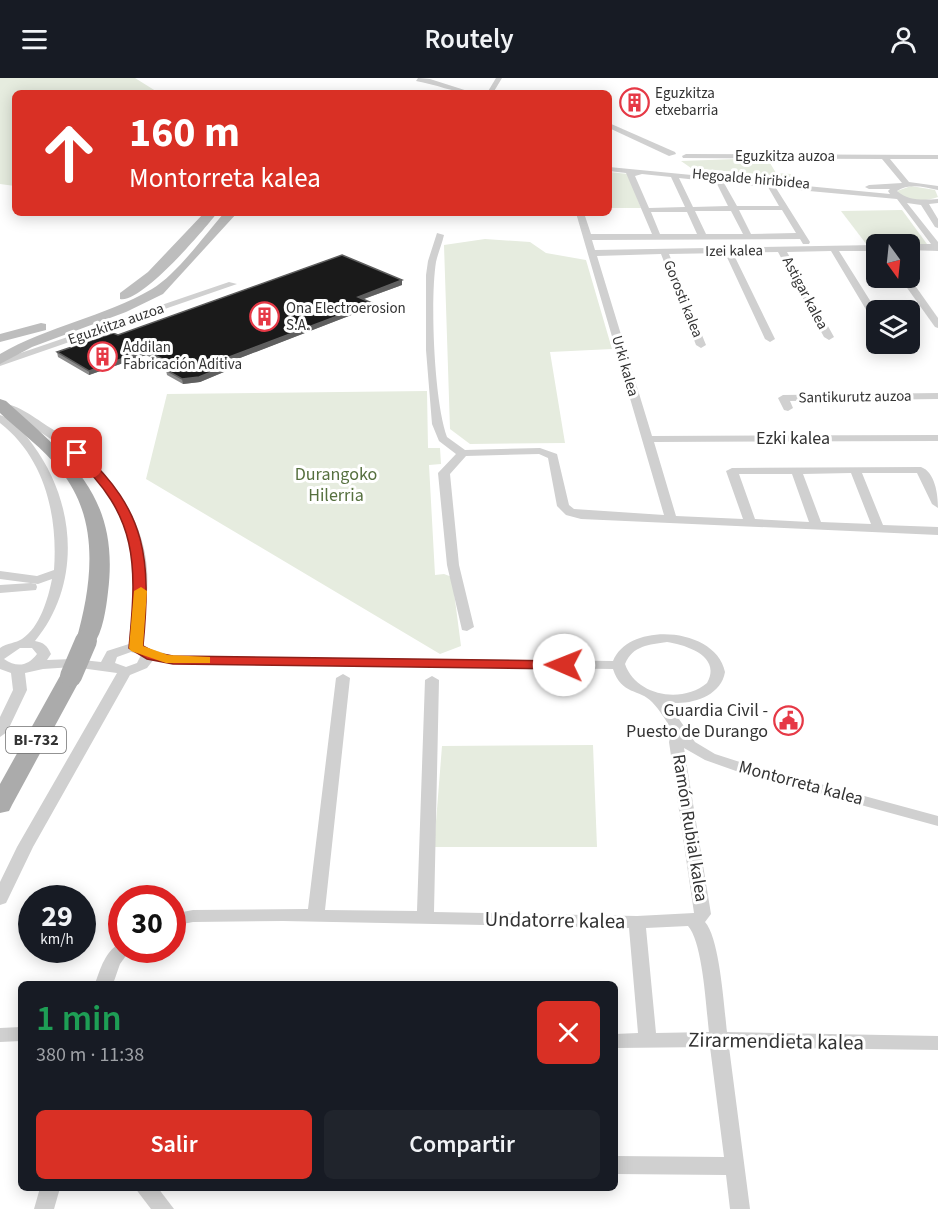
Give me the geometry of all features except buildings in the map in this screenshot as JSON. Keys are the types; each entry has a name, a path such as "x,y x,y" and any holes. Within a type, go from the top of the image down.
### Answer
{"main road":[{"path":"0,338 74,317 130,294 153,275 208,216"},
{"path":"0,361 27,344 121,309 158,291 228,216"},
{"name":"BI-732","path":"0,410 51,452 74,477 93,512 101,553 100,588 86,641 72,676 0,805"}],"street":[{"path":"419,82 428,80 461,90"},
{"name":"Eguzkitza auzoa","path":"612,126 672,154 670,156 675,158 686,156 938,157"},
{"path":"883,156 907,184 938,188"},
{"path":"612,166 771,186 898,194 923,202 938,201"},
{"name":"Hegoalde hiribidea","path":"612,166 898,194"},
{"name":"Hegoalde hiribidea","path":"657,237 630,173 771,186"},
{"name":"Hegoalde hiribidea","path":"675,178 692,209 703,237"},
{"name":"Hegoalde hiribidea","path":"720,182 736,208 748,236"},
{"path":"898,194 907,184"},
{"path":"771,186 810,249"},
{"path":"898,194 938,247"},
{"path":"923,202 938,225"},
{"path":"652,210 784,208"},
{"name":"Urki kalea","path":"581,216 670,519"},
{"path":"440,235 431,262 429,326 439,434 444,442 463,453 547,453 553,456 563,506 570,512 581,515 938,531"},
{"path":"587,237 802,236"},
{"path":"920,247 938,247"},
{"path":"833,248 866,302"},
{"name":"Izei kalea","path":"591,253 866,248"},
{"name":"Astigar kalea","path":"781,250 829,337"},
{"path":"728,251 770,339"},
{"name":"Gorosti kalea","path":"664,252 701,345"},
{"name":"Eguzkitza auzoa","path":"0,361 232,284"},
{"path":"912,288 938,325"},
{"name":"Santikurutz auzoa","path":"788,408 783,398 938,396"},
{"path":"0,410 38,460 53,492 60,521 56,590 48,618 5,655"},
{"path":"0,410 24,415 77,453 98,472 121,503 131,526 140,561 141,650 148,660 126,669 25,847 0,898"},
{"name":"Ezki kalea","path":"647,439 938,438"},
{"path":"463,453 444,473 453,565 467,627"},
{"path":"855,470 878,528"},
{"path":"750,522 732,471 921,470 938,504"},
{"path":"796,471 816,525"},
{"path":"56,590 39,587 0,588 5,575 21,580 38,580 58,573"},
{"path":"667,638 697,645 716,661 720,670 718,680 711,688 685,698 656,697 628,685 620,675 617,665 620,656 627,648 645,641 667,638"},
{"path":"5,655 37,645 43,651 67,655 98,655 141,650 166,659 617,665"},
{"path":"33,666 43,658 43,651"},
{"path":"117,651 108,662 126,669"},
{"path":"0,732 20,690 18,669 5,655"},
{"path":"18,669 56,663 98,663 126,669 163,662 196,660"},
{"path":"316,916 343,678"},
{"path":"425,918 432,680"},
{"name":"Montorreta kalea","path":"656,697 690,745 724,762 938,821"},
{"path":"679,728 685,698"},
{"name":"Ramón Rubial kalea","path":"679,728 676,742 703,914 691,921"},
{"name":"Undatorre kalea","path":"186,917 316,916 637,922 648,1041"},
{"path":"637,922 691,921"},
{"name":"Ramón Rubial kalea","path":"691,921 702,930 705,938 740,1209"},
{"path":"105,981 112,963"},
{"name":"Zirarmendieta kalea","path":"618,1041 938,1043"},
{"path":"618,1164 733,1166"},
{"path":"44,1209 49,1191"},
{"path":"148,1191 164,1209"}],"green space":[{"path":"0,78 135,78 154,90 12,90 12,186 0,184"},
{"path":"767,158 776,173 792,174 791,177 691,168 681,161"},
{"path":"612,172 628,174 641,208 612,208"},
{"path":"911,186 935,190 938,197 916,200 905,197 897,191"},
{"path":"902,210 920,234 866,234 866,244 841,211"},
{"path":"920,234 927,244 920,244"},
{"path":"485,239 530,242 546,253 586,260 612,349 550,352 565,443 470,444 450,429 444,245"},
{"name":"Durangoko Hilerria","path":"427,391 428,448 440,448 441,464 429,465 435,575 444,574 452,577 461,646 440,654 146,479 167,394"},
{"path":"593,745 597,847 434,847 442,746"}],"slow traffic":[{"path":"141,591 136,648 152,656 166,659 205,660"}],"place":[{"name":"Eguzkitza etxebarria","path":"634,102"},
{"name":"Ona Electroerosion S.A.","path":"265,317"},
{"name":"Addilan Fabricación Aditiva","path":"102,356"},
{"name":"Guardia Civil - Puesto de Durango","path":"789,720"}],"route":[{"path":"77,453 98,472 121,503 131,526 140,561 141,597 136,648 152,656 173,660 564,665"}]}
